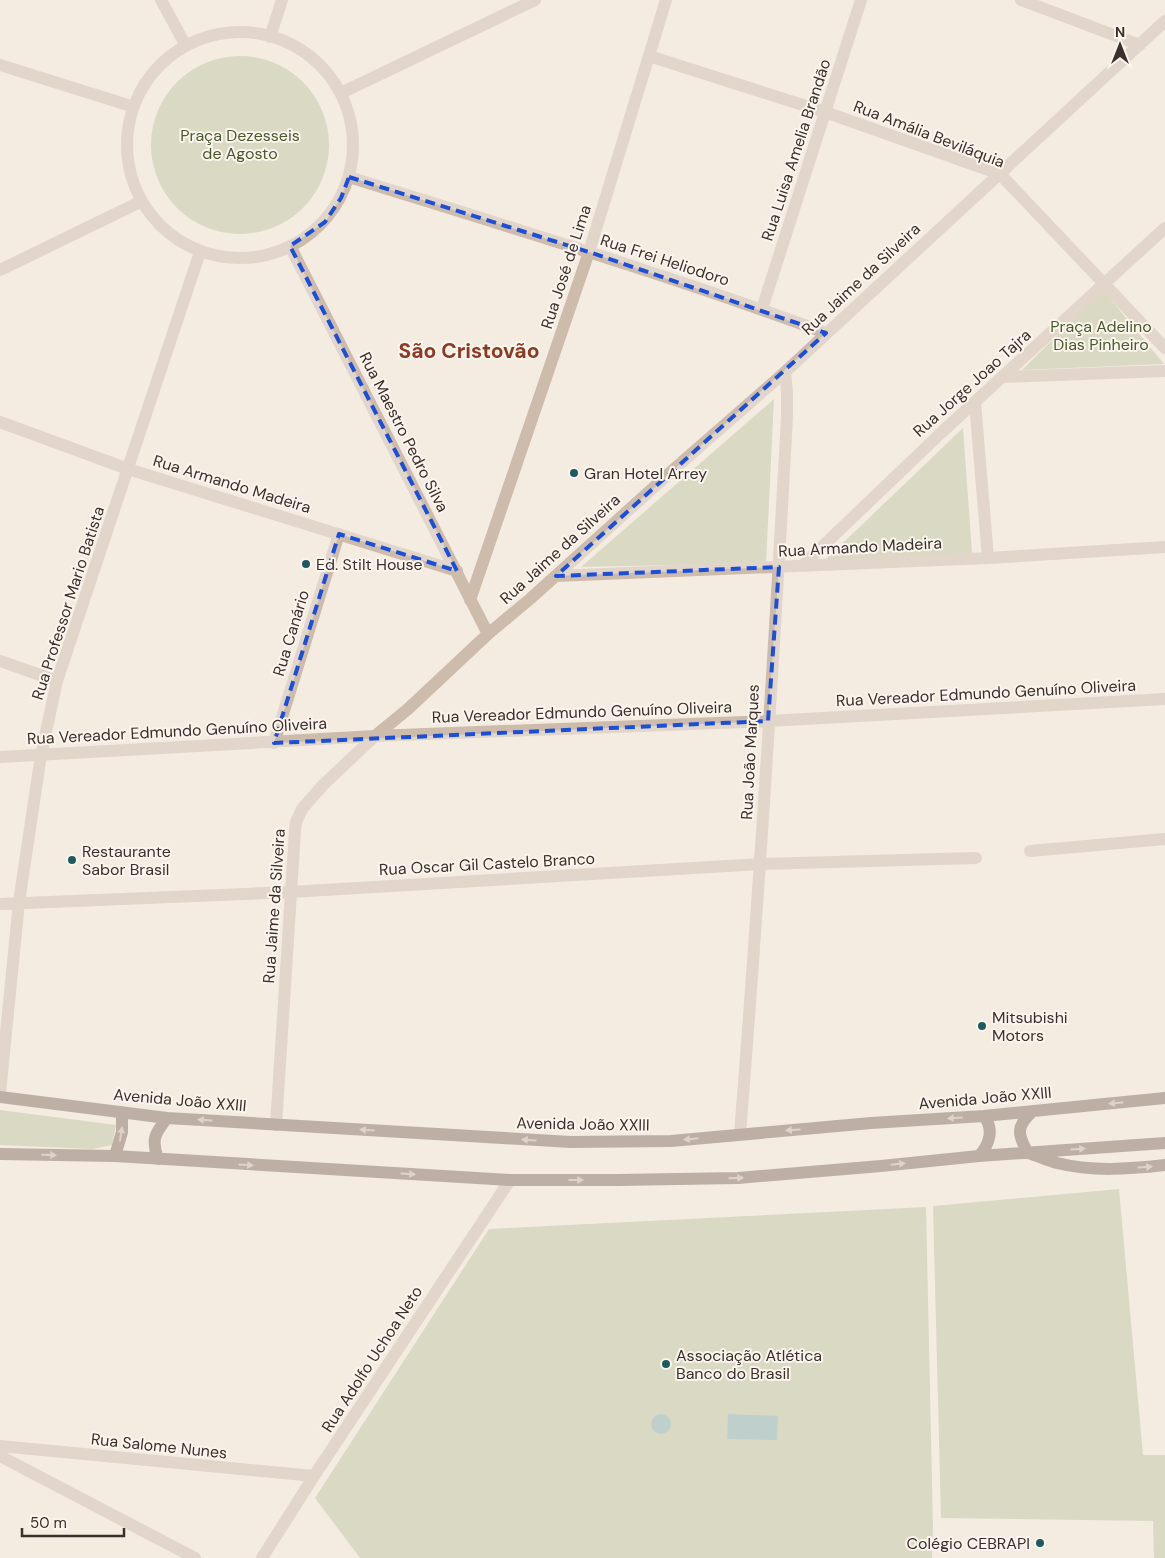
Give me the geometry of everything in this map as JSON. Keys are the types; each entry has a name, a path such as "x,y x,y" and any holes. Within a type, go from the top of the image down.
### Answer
{"main road":[{"name":"Avenida João XXIII","path":"0,1097 167,1118 571,1142 671,1141 871,1123 984,1116 1165,1098"},
{"path":"1033,1111 1025,1118 1019,1130 1020,1137 1028,1152 1056,1163 1087,1168 1110,1169 1165,1165"},
{"path":"115,1156 122,1132 122,1112"},
{"path":"979,1156 985,1150 990,1135 988,1121 984,1116"},
{"path":"158,1159 154,1137 167,1118"},
{"path":"0,1154 115,1156 510,1180 738,1178 979,1156 1165,1143"}],"street":[{"path":"161,0 186,46"},
{"path":"270,37 282,0"},
{"path":"341,93 534,0"},
{"name":"Rua José de Lima","path":"470,600 589,252 666,0"},
{"name":"Rua Luisa Amelia Brandão","path":"762,309 862,0"},
{"path":"1022,0 1140,44"},
{"name":"Rua Jaime da Silveira","path":"276,1125 295,831 298,815 302,809 375,736 408,709 488,634 786,372 1165,21"},
{"path":"253,32 270,37 282,40 306,53 326,70 341,93 351,118 354,144 351,171 341,198 325,222 303,240 270,255 235,259 200,252 165,232 140,202 127,168 126,131 131,106 151,73 171,54 195,41 224,33 253,32"},
{"name":"Rua Amália Beviláquia","path":"649,56 825,112 1000,174 1165,348"},
{"path":"0,65 131,106"},
{"name":"Rua Frei Heliodoro","path":"349,177 589,252 762,309 826,333"},
{"path":"0,270 140,202"},
{"name":"Rua Jorge Joao Tajra","path":"803,565 892,478 1165,228"},
{"name":"Rua Maestro Pedro Silva","path":"290,246 488,634"},
{"name":"Rua Professor Mario Batista","path":"0,1093 19,902 41,755 57,681 200,252"},
{"name":"Rua João Marques","path":"740,1134 779,567 787,417 786,372"},
{"path":"1003,377 1165,372"},
{"path":"975,403 988,558"},
{"name":"Rua Armando Madeira","path":"0,422 128,469 457,571"},
{"name":"Rua Canário","path":"274,742 339,534"},
{"name":"Rua Armando Madeira","path":"556,576 988,558 1165,547"},
{"path":"0,661 57,681"},
{"name":"Rua Vereador Edmundo Genuíno Oliveira","path":"0,757 375,736 768,722 1165,698"},
{"path":"1030,851 1165,839"},
{"name":"Rua Oscar Gil Castelo Branco","path":"0,904 290,892 760,864 976,858"},
{"name":"Rua Adolfo Uchoa Neto","path":"262,1558 314,1476 510,1180"},
{"name":"Rua Salome Nunes","path":"0,1446 314,1476"},
{"path":"0,1456 194,1558"}],"highlighted area":[{"path":"349,177 589,252 826,333 556,576 779,567 768,721 274,743 339,534 457,571 290,246 325,222 341,198"}],"green space":[{"name":"Praça Dezesseis de Agosto","path":"240,56 274,63 289,71 303,82 314,96 322,111 329,145 322,179 314,194 303,208 289,219 274,227 240,234 206,227 191,219 177,208 166,194 158,179 151,145 158,111 166,96 177,82 191,71 206,63"},
{"name":"Praça Adelino Dias Pinheiro","path":"1103,290 1164,364 1022,370"},
{"path":"774,399 766,563 581,567"},
{"path":"963,428 972,553 822,563"},
{"path":"0,1110 116,1125 112,1145 93,1149 0,1145"},
{"path":"1119,1189 1143,1455 1165,1455 1165,1558 1154,1558 1153,1521 941,1518 933,1206"},
{"name":"Associação Atlética Banco do Brasil","path":"926,1207 933,1528 932,1558 360,1558 315,1498 489,1229"}],"water":[{"path":"661,1414 668,1417 671,1424 668,1431 661,1434 654,1431 651,1424 654,1417"},
{"path":"728,1414 778,1416 777,1440 727,1439"}],"place":[{"name":"Gran Hotel Arrey","path":"574,473"},
{"name":"Ed. Stilt House","path":"306,564"},
{"name":"Restaurante Sabor Brasil","path":"72,860"},
{"name":"Mitsubishi Motors","path":"982,1026"},
{"name":"Associação Atlética Banco do Brasil","path":"666,1364"},
{"name":"Colégio CEBRAPI","path":"1040,1543"}],"district":[{"name":"São Cristovão","path":"469,351"}]}
